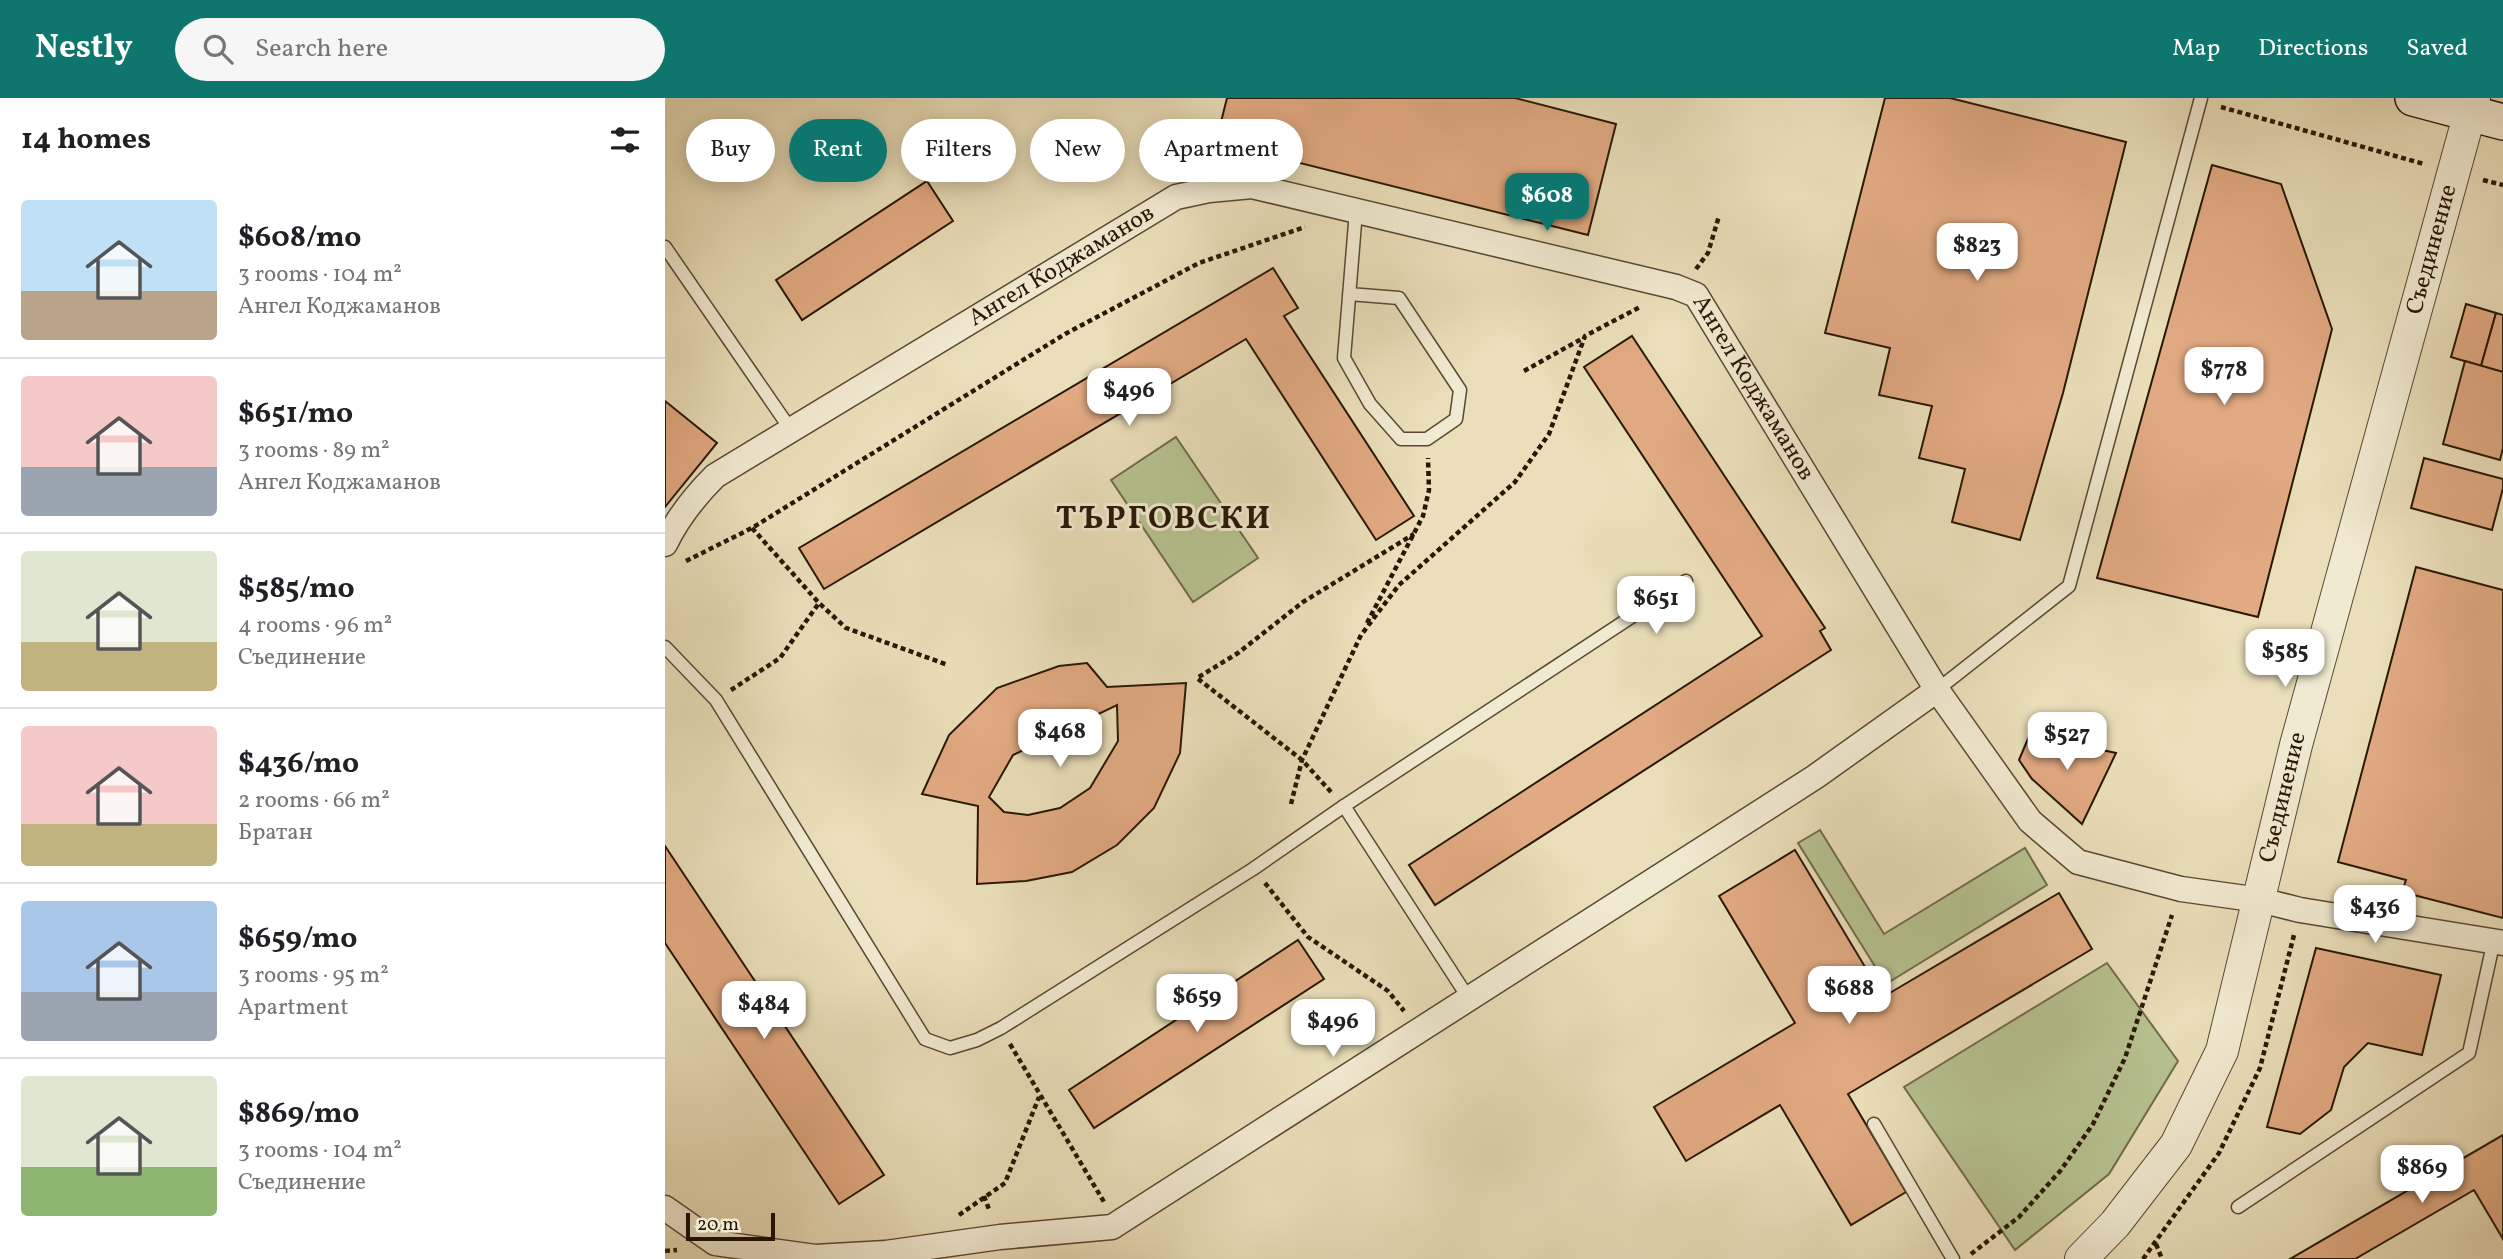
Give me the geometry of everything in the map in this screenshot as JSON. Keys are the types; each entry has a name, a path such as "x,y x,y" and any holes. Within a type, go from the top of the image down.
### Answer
{"main road":[{"path":"2413,98 2483,111"}],"street":[{"name":"Съединение","path":"2081,1259 2115,1224 2176,1145 2222,1051 2296,746 2454,172 2483,111"},
{"name":"Ангел Коджаманов","path":"665,544 674,524 692,499 715,476 1177,197 1209,190 1252,186 1677,287 1696,295 1937,690 2030,821 2078,862 2181,889 2498,941"},
{"path":"665,1208 715,1243 815,1258 888,1256 1000,1237 1112,1227 1815,778 1937,690"}],"lane":[{"path":"1937,690 2069,586 2201,99"},
{"path":"1349,293 1399,298 1460,390 1456,419 1427,439 1401,439 1370,404 1344,358 1349,293 1356,211"},
{"path":"665,247 791,430"},
{"path":"665,647 716,700 925,1039 950,1048 977,1040 1001,1028 1253,869 1686,581"},
{"path":"1344,806 1469,999"},
{"path":"2238,1207 2469,1053 2498,941"},
{"path":"1874,1124 1953,1259"}],"path":[{"path":"2201,99 2503,185"},
{"path":"1524,371 1677,287 1708,253 1719,216"},
{"path":"677,566 752,528 1065,334 1199,264 1307,227"},
{"path":"1361,635 1399,585 1515,482 1549,433 1585,336"},
{"path":"1291,804 1302,760 1361,635 1423,516 1429,490 1427,439"},
{"path":"752,528 819,603 846,628 948,665"},
{"path":"1344,806 1302,760 1197,678 1238,653 1303,602 1414,534"},
{"path":"716,700 780,658 819,603"},
{"path":"1253,869 1308,937 1388,991 1419,1030"},
{"path":"1964,1259 2019,1217 2061,1170 2093,1124 2125,1058 2181,889"},
{"path":"1001,1028 1117,1224"},
{"path":"953,1219 1005,1183 1040,1096"},
{"path":"2155,1244 2162,1259"}],"green space":[{"path":"1176,437 1258,558 1193,602 1111,480"},
{"path":"1820,830 1884,934 2025,848 2047,885 1886,984 1798,843"},
{"path":"2107,963 2178,1061 2109,1174 2015,1250 1904,1087"}],"building":[{"path":"1227,98 1515,98 1616,124 1588,235 1303,164 1303,119 1222,119"},
{"path":"1885,98 1950,98 2126,142 2063,393 2020,540 1952,522 1965,469 1919,458 1932,406 1879,395 1890,348 1825,333"},
{"path":"2212,165 2281,184 2332,329 2258,617 2097,578"},
{"path":"925,182 953,221 802,320 776,280"},
{"path":"1273,268 1298,308 1284,316 1414,516 1376,540 1246,339 824,589 799,548"},
{"path":"2466,304 2496,313 2481,366 2451,357"},
{"path":"2496,313 2503,315 2503,372 2481,366"},
{"path":"1632,336 1825,628 1820,631 1831,650 1435,905 1409,865 1762,636 1584,367"},
{"path":"2465,361 2503,372 2503,448 2500,460 2443,444"},
{"path":"665,401 717,443 665,507"},
{"path":"2424,458 2503,479 2492,530 2411,508"},
{"path":"2416,567 2503,590 2503,918 2402,892 2406,880 2338,862"},
{"path":"1087,663 1107,687 1186,683 1180,753 1154,808 1117,845 1072,872 1026,881 977,884 978,806 922,794 949,735 997,688 1059,666","holes":["1117,705 1118,741 1090,788 1060,808 1028,815 1004,812 989,797 1013,755"]},
{"path":"2030,734 2116,753 2082,824 2032,779 2019,760"},
{"path":"665,846 884,1175 839,1204 665,943"},
{"path":"1795,850 1883,997 2059,893 2092,949 1848,1094 1906,1192 1851,1225 1780,1105 1686,1161 1654,1107 1795,1023 1719,896"},
{"path":"1298,940 1324,979 1094,1128 1069,1090"},
{"path":"2316,948 2441,975 2422,1055 2368,1043 2344,1067 2331,1110 2300,1134 2267,1127"},
{"path":"2503,1135 2503,1239 2474,1190 2355,1259 2290,1259"}],"district":[{"name":"ТЪРГОВСКИ","path":"1164,520"}]}
